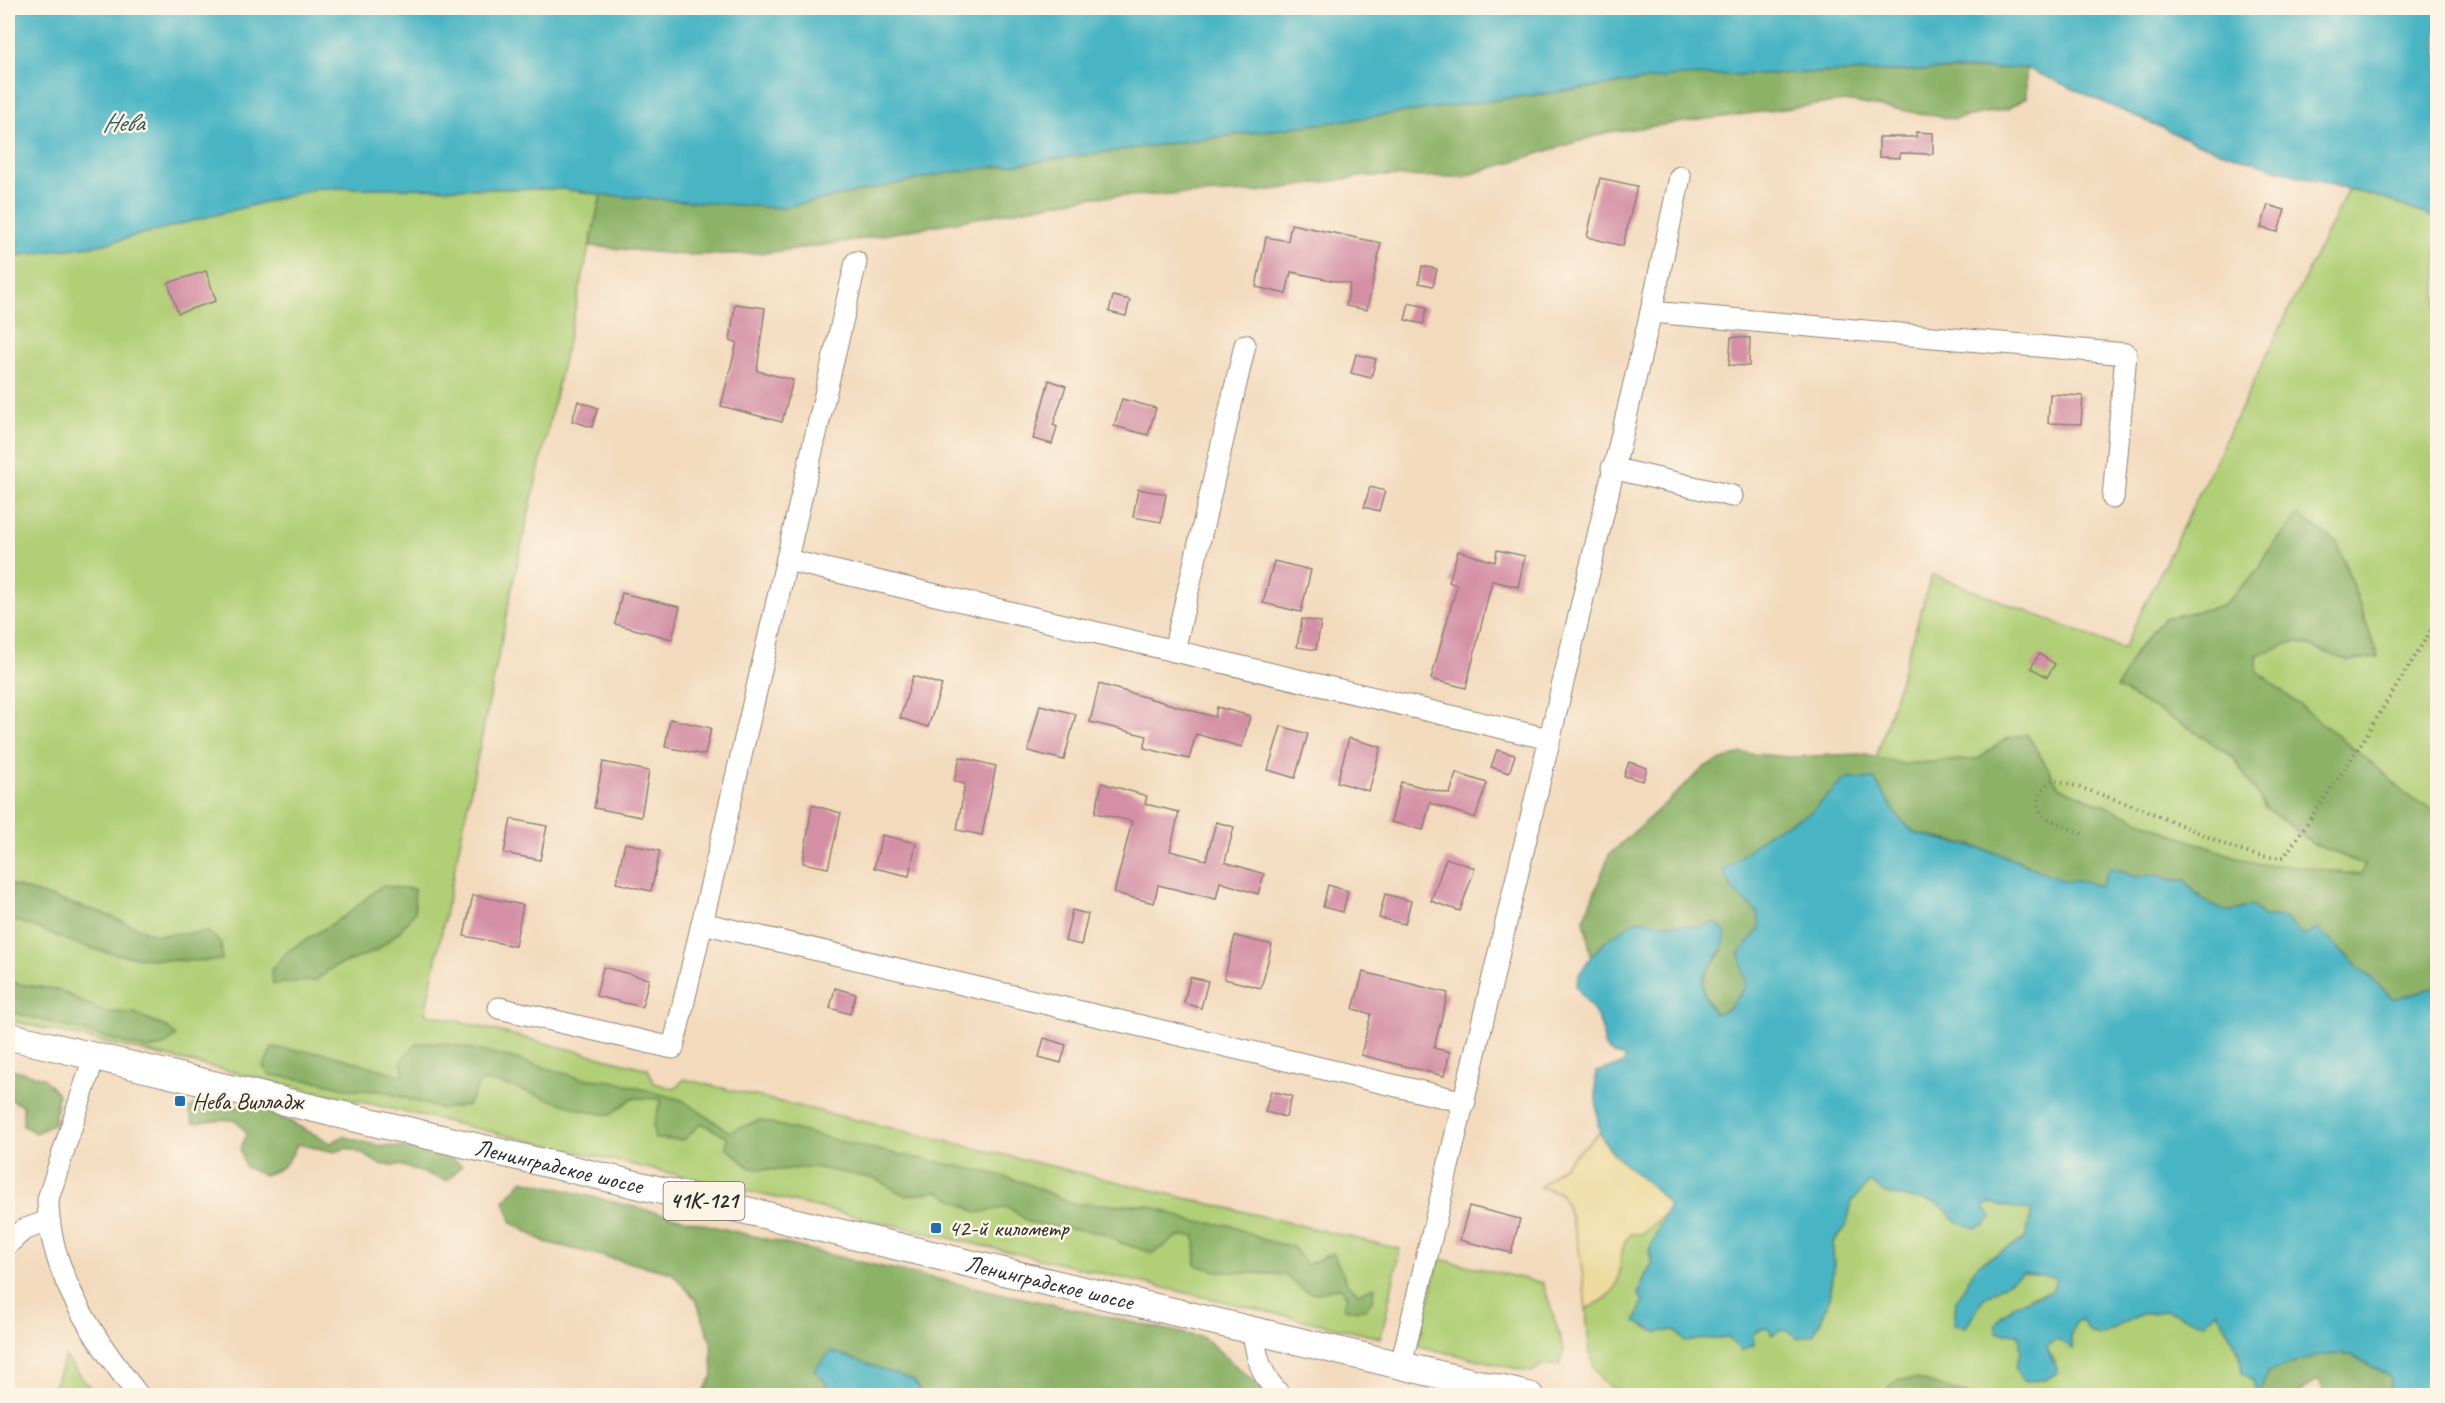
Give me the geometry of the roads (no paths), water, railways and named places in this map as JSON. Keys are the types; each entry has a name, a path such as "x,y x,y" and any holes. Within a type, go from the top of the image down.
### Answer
{"main road":[{"name":"Ленинградское шоссе","path":"8,1036 1530,1395"}],"street":[{"path":"1401,1365 1465,1102 1612,468 1651,312 1680,177"},
{"path":"499,1008 673,1048 856,262"},
{"path":"1651,312 2126,354 2113,498"},
{"path":"1174,651 1245,345"},
{"path":"1612,468 1732,496"},
{"path":"787,560 1549,739"},
{"path":"702,923 1465,1102"},
{"path":"94,1057 48,1199 48,1221 55,1248 80,1313 139,1395"},
{"path":"8,1244 23,1230 48,1221"},
{"path":"1253,1330 1256,1356 1266,1381 1281,1395"}],"water":[{"name":"Нева","path":"8,8 2437,8 2437,219 2382,198 2291,174 2196,143 2026,68 1677,76 948,173 781,208 601,195 564,189 318,188 105,244 8,257"},
{"path":"1845,779 1874,779 1899,818 1915,833 2000,854 2065,881 2084,881 2101,887 2110,867 2136,877 2155,874 2172,880 2185,880 2199,896 2218,909 2234,911 2251,905 2263,917 2285,918 2303,936 2318,929 2393,999 2437,987 2437,1395 2390,1395 2390,1377 2352,1355 2321,1354 2269,1372 2257,1395 2253,1379 2241,1373 2241,1355 2217,1311 2205,1323 2166,1311 2141,1314 2099,1336 2089,1331 2081,1319 2076,1322 2070,1336 2073,1349 2058,1339 2047,1346 2057,1373 2045,1380 2023,1381 2015,1367 2021,1352 2019,1333 1998,1333 1995,1325 2013,1307 2028,1299 2053,1291 2056,1278 2022,1273 1983,1299 1966,1327 1954,1325 1956,1300 1978,1264 2025,1239 2032,1211 1989,1203 1984,1208 1992,1217 1985,1225 1975,1228 1958,1222 1938,1203 1885,1193 1870,1182 1852,1201 1846,1227 1832,1243 1833,1267 1830,1291 1819,1325 1813,1335 1797,1338 1785,1330 1772,1335 1768,1328 1758,1330 1753,1335 1754,1345 1741,1351 1727,1337 1684,1341 1675,1330 1657,1332 1635,1322 1643,1301 1638,1294 1652,1264 1649,1250 1669,1205 1614,1153 1600,1133 1596,1072 1624,1064 1625,1057 1613,1054 1604,1046 1599,1021 1576,986 1580,973 1591,956 1607,940 1637,920 1699,927 1715,922 1726,933 1718,956 1703,978 1703,987 1714,1014 1729,1009 1746,986 1740,953 1760,928 1758,913 1734,892 1723,871 1769,833 1810,813"},
{"path":"831,1351 913,1380 923,1395 824,1395 827,1384 814,1370"}],"place":[{"name":"Нева Вилладж","path":"180,1101"},
{"name":"42-й километр","path":"936,1228"}]}
